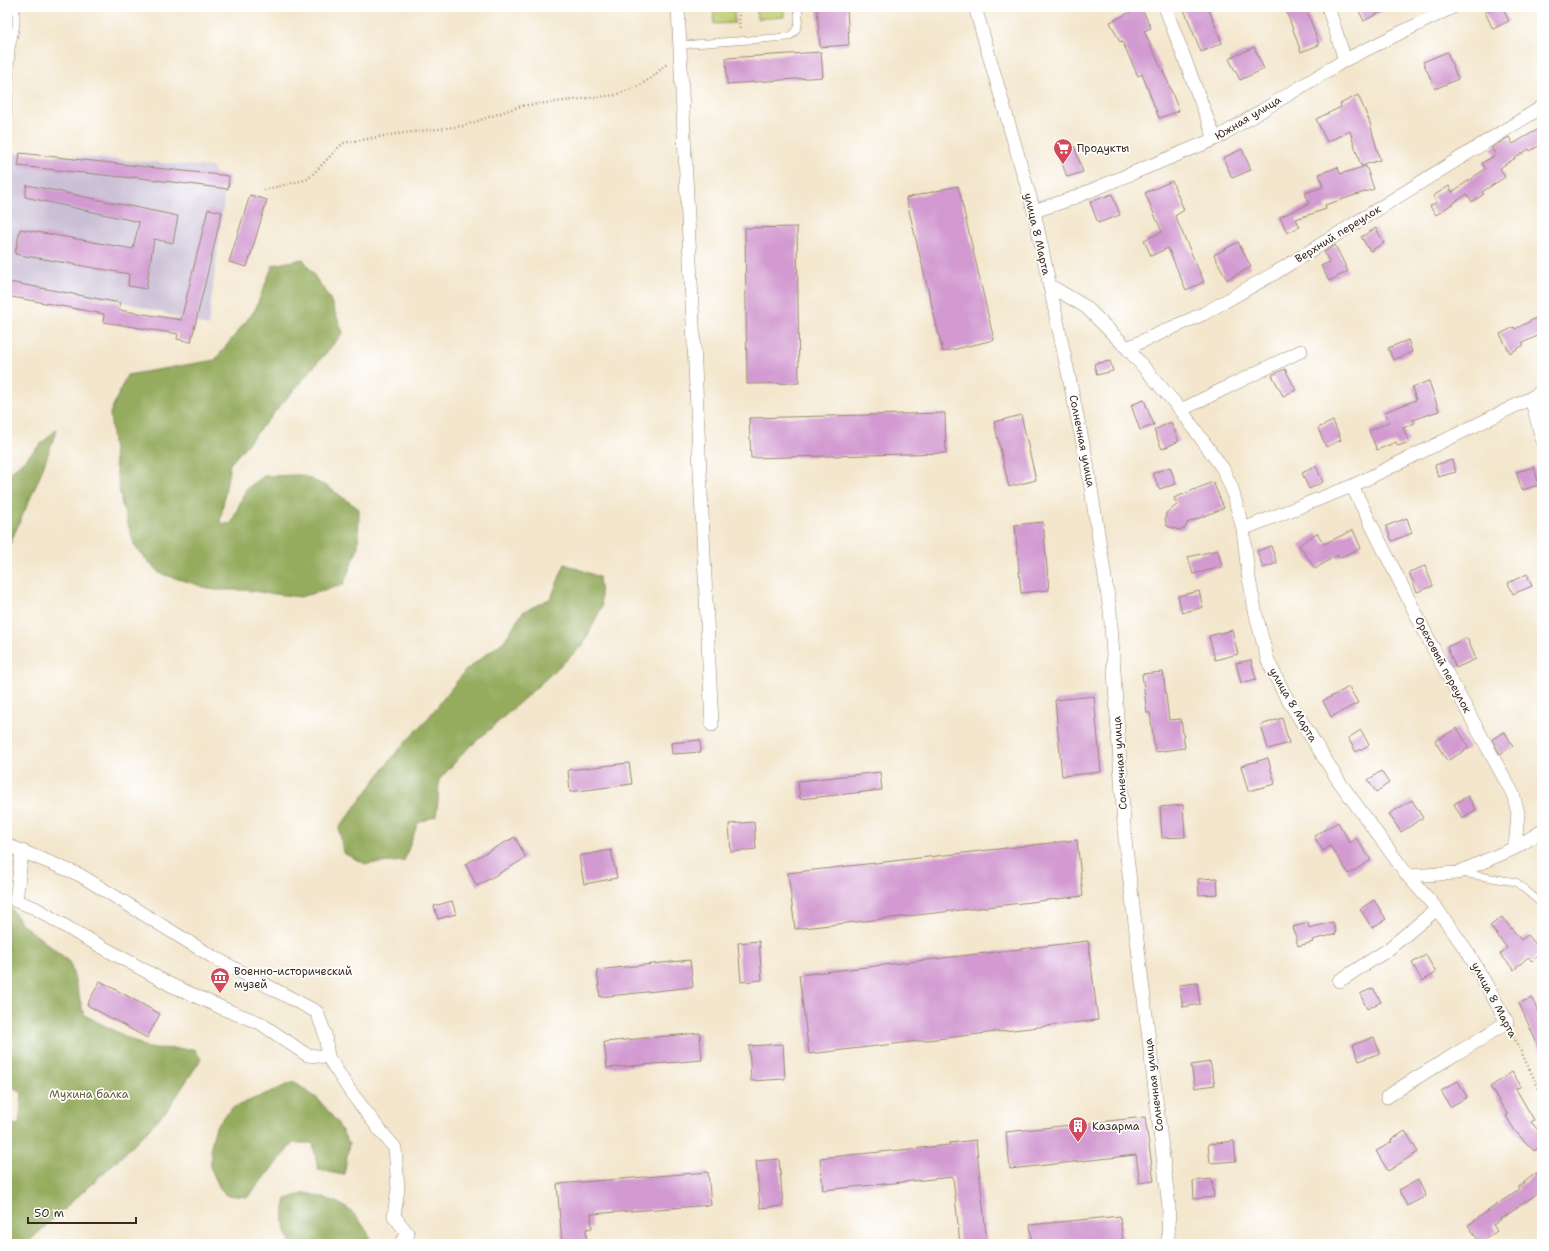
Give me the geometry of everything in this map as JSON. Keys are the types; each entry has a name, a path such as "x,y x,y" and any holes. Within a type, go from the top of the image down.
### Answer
{"street":[{"path":"678,7 712,725"},
{"name":"улица 8 Марта","path":"975,7 1034,211 1049,284 1086,307 1127,348 1181,410 1224,469 1232,489 1243,529 1248,573 1256,615 1268,661 1285,695 1338,780 1408,876 1437,909 1469,954 1507,1022"},
{"path":"1165,7 1215,139"},
{"path":"1328,7 1345,60"},
{"name":"Южная улица","path":"1034,211 1068,200 1215,139 1345,60 1454,7"},
{"name":"Верхний переулок","path":"1127,348 1203,314 1269,277 1542,107"},
{"name":"Солнечная улица","path":"1049,284 1087,463 1110,610 1125,840 1169,1207 1168,1240 1166,1244"},
{"path":"1181,410 1301,351"},
{"path":"1243,529 1352,486 1537,395 1542,439"},
{"name":"Ореховый переулок","path":"1352,486 1434,650 1513,794 1518,813 1514,848"},
{"path":"1408,876 1457,873 1514,848 1542,831"},
{"path":"7,846 80,875 213,957 317,1012 326,1034 328,1057 358,1102 395,1148 398,1190 394,1216 408,1234 400,1244"},
{"path":"22,851 16,902 35,908 171,985 260,1023 307,1055 328,1057"},
{"path":"1339,981 1386,951 1437,909"},
{"path":"1387,1097 1421,1074 1467,1049 1507,1022"}],"lane":[{"path":"7,128 9,49 16,25 16,7"},
{"path":"680,48 791,35 798,28 798,7"},
{"path":"1457,873 1516,882 1542,904"}],"path":[{"path":"738,7 741,40"},
{"path":"264,190 308,179 343,143 396,134 463,126 521,106 615,96 639,86 651,78 680,48"},
{"name":"улица 8 Марта","path":"1507,1022 1542,1095"}],"shaded area":[{"path":"7,153 212,167 224,198 208,326 118,300 7,285"}],"green space":[{"path":"713,7 734,7 735,23 714,24"},
{"path":"756,7 784,7 784,17 757,19"},
{"path":"303,259 330,299 343,333 230,464 220,523 231,524 246,489 264,476 301,475 328,487 359,509 358,548 343,585 300,597 244,590 214,590 159,573 135,547 122,505 115,462 110,413 127,375 215,360 255,310 273,265"},
{"path":"57,429 38,481 7,550 7,476"},
{"path":"565,564 599,577 602,606 583,645 464,752 439,780 436,816 418,823 404,861 366,864 343,853 339,828 398,750 425,722 466,670 504,641 523,612 551,598"},
{"name":"Мухина балка","path":"7,902 22,924 70,962 84,1015 148,1048 194,1049 201,1059 168,1109 124,1154 26,1244 7,1244 7,1123 19,1125 22,1093 7,1084"},
{"path":"294,1082 318,1099 337,1122 349,1144 344,1175 318,1170 313,1143 293,1143 248,1197 226,1195 220,1188 211,1169 211,1145 216,1126 232,1108"},
{"path":"306,1193 332,1201 346,1208 358,1219 367,1231 370,1244 291,1244 284,1222 284,1205 286,1199"}],"building":[{"path":"817,7 847,7 849,45 820,47"},
{"path":"1141,7 1151,28 1144,31 1167,80 1179,111 1159,118 1142,74 1138,76 1122,41 1120,42 1110,22"},
{"path":"1183,7 1208,7 1222,43 1201,52"},
{"path":"1285,7 1306,7 1319,45 1301,52"},
{"path":"1357,7 1390,7 1364,21"},
{"path":"1496,7 1502,7 1509,21 1493,29 1485,12"},
{"path":"1254,47 1264,69 1240,80 1229,59"},
{"path":"821,52 823,77 727,84 726,58"},
{"path":"1447,52 1458,79 1435,89 1423,62"},
{"path":"1358,95 1369,120 1380,160 1361,166 1350,131 1327,142 1316,119 1341,107 1340,104"},
{"path":"1542,127 1542,144 1530,151 1529,149 1500,168 1505,177 1482,192 1484,194 1472,202 1467,194 1436,215 1430,206 1437,202 1433,196 1449,186 1452,192 1485,169 1482,163 1496,155 1491,148 1509,137 1513,144"},
{"path":"1074,146 1083,172 1067,177 1058,152"},
{"path":"1242,149 1251,170 1232,178 1223,158"},
{"path":"20,153 229,176 228,189 132,177 18,166"},
{"path":"1366,166 1374,189 1325,205 1326,209 1296,219 1300,227 1287,233 1280,217 1309,204 1305,193 1323,187 1319,174 1338,167 1340,174"},
{"path":"1172,181 1184,210 1175,216 1204,282 1186,290 1168,248 1151,256 1144,240 1162,232 1145,193"},
{"path":"27,185 178,216 173,243 154,239 146,289 128,286 129,274 15,254 20,229 133,249 139,222 25,197"},
{"path":"958,186 994,340 943,352 906,198"},
{"path":"1112,194 1120,215 1098,223 1090,202"},
{"path":"250,195 267,200 247,267 229,262"},
{"path":"208,209 222,212 191,342 177,339 178,334 103,322 104,314 7,296 7,282 120,303 119,310 181,320"},
{"path":"797,227 799,383 747,384 745,228"},
{"path":"1376,228 1384,243 1370,251 1361,237"},
{"path":"1238,242 1251,267 1227,280 1214,255"},
{"path":"1335,245 1348,271 1329,281 1321,266 1329,262 1324,252"},
{"path":"1542,315 1542,334 1522,343 1524,345 1510,353 1500,334 1514,327 1515,329"},
{"path":"1408,340 1412,352 1393,360 1388,348"},
{"path":"1110,361 1113,371 1097,375 1094,364"},
{"path":"1285,369 1296,390 1283,396 1272,375"},
{"path":"1429,381 1439,411 1413,420 1415,423 1403,428 1409,442 1398,446 1396,442 1377,450 1369,431 1389,422 1385,412 1416,400 1412,387"},
{"path":"1144,400 1154,425 1140,430 1131,405"},
{"path":"945,413 946,453 751,458 749,418"},
{"path":"1021,415 1036,480 1009,487 994,422"},
{"path":"1333,421 1341,440 1326,447 1318,428"},
{"path":"1171,422 1179,441 1162,449 1154,430"},
{"path":"1452,460 1456,472 1438,477 1435,465"},
{"path":"1316,466 1323,482 1309,489 1302,473"},
{"path":"1170,467 1176,484 1159,489 1153,473"},
{"path":"1534,467 1539,485 1522,490 1516,472"},
{"path":"1213,482 1224,508 1187,523 1185,528 1179,530 1167,526 1165,519 1166,513 1177,505 1174,498"},
{"path":"1407,518 1412,533 1392,541 1386,526"},
{"path":"1043,522 1049,590 1021,593 1015,525"},
{"path":"1353,530 1361,548 1339,558 1337,555 1315,569 1299,545 1317,533 1324,544"},
{"path":"1271,546 1277,563 1263,568 1257,551"},
{"path":"1218,550 1222,567 1193,574 1188,557"},
{"path":"1425,566 1433,586 1417,592 1409,572"},
{"path":"1527,574 1532,586 1513,594 1508,583"},
{"path":"1199,591 1203,607 1182,613 1178,596"},
{"path":"1232,630 1238,654 1215,660 1209,636"},
{"path":"1467,638 1476,659 1456,668 1447,647"},
{"path":"1251,660 1256,679 1241,683 1236,663"},
{"path":"1163,672 1169,720 1181,719 1185,748 1155,752 1150,713 1147,713 1142,674"},
{"path":"1349,687 1358,703 1331,717 1323,701"},
{"path":"1094,696 1101,772 1062,776 1055,700"},
{"path":"1282,718 1289,743 1268,749 1261,725"},
{"path":"1457,728 1469,748 1447,761 1435,741"},
{"path":"1361,730 1369,745 1356,752 1348,738"},
{"path":"1505,732 1513,746 1500,754 1492,739"},
{"path":"700,740 701,752 672,754 671,743"},
{"path":"1268,758 1275,784 1248,791 1241,766"},
{"path":"629,763 632,784 570,792 568,770"},
{"path":"1381,771 1389,783 1376,792 1368,780"},
{"path":"880,772 882,790 800,799 798,781"},
{"path":"1468,796 1476,810 1462,818 1454,804"},
{"path":"1412,800 1423,818 1401,832 1389,814"},
{"path":"1183,805 1185,837 1162,838 1160,807"},
{"path":"754,822 756,849 731,852 729,824"},
{"path":"1338,822 1350,843 1356,838 1371,860 1349,874 1330,846 1323,851 1314,836"},
{"path":"515,837 526,858 477,886 465,864"},
{"path":"1077,840 1083,896 795,929 788,873"},
{"path":"611,850 617,878 584,884 579,856"},
{"path":"1217,878 1218,894 1199,895 1198,879"},
{"path":"1374,900 1386,919 1372,928 1360,909"},
{"path":"452,901 456,914 438,919 434,906"},
{"path":"1502,917 1521,940 1528,935 1542,951 1532,961 1528,957 1514,970 1500,954 1507,948 1490,926"},
{"path":"1333,922 1336,934 1312,940 1313,942 1298,946 1293,927 1308,923 1309,928"},
{"path":"759,941 762,980 741,982 738,943"},
{"path":"1088,941 1098,1020 809,1054 799,975"},
{"path":"1426,955 1436,973 1422,981 1412,963"},
{"path":"690,960 693,987 600,997 597,970"},
{"path":"100,981 160,1014 147,1038 87,1005"},
{"path":"1197,983 1200,1004 1183,1007 1179,985"},
{"path":"1373,988 1381,1002 1367,1009 1360,994"},
{"path":"1532,998 1542,1021 1542,1055 1519,1003"},
{"path":"700,1033 702,1060 607,1068 604,1042"},
{"path":"1374,1037 1380,1053 1359,1061 1353,1045"},
{"path":"783,1044 785,1079 751,1081 749,1046"},
{"path":"1210,1062 1215,1085 1195,1088 1191,1065"},
{"path":"1512,1072 1521,1086 1516,1089 1534,1120 1531,1122 1542,1135 1542,1144 1534,1151 1515,1131 1506,1116 1508,1115 1490,1087"},
{"path":"1458,1081 1467,1097 1450,1107 1441,1091"},
{"name":"Казарма","path":"1145,1117 1154,1181 1140,1183 1136,1155 1010,1169 1006,1132"},
{"path":"1405,1131 1418,1152 1388,1171 1376,1151 1392,1142 1391,1140"},
{"path":"976,1140 987,1244 960,1244 953,1177 823,1190 820,1158 950,1145 949,1143"},
{"path":"1234,1141 1236,1161 1210,1163 1208,1144"},
{"path":"779,1159 783,1206 760,1208 756,1161"},
{"path":"708,1172 711,1205 591,1214 592,1228 586,1229 587,1244 562,1244 557,1184"},
{"path":"1536,1173 1542,1182 1542,1190 1493,1225 1497,1231 1480,1243 1468,1225 1519,1189 1518,1187"},
{"path":"1212,1179 1214,1197 1194,1199 1193,1181"},
{"path":"1418,1180 1426,1196 1407,1206 1399,1190"},
{"path":"1120,1216 1123,1242 1105,1244 1032,1244 1030,1225"}],"place":[{"name":"Продукты","path":"1063,165"},
{"name":"Военно-исторический музей","path":"220,994"},
{"name":"Казарма","path":"1078,1143"}]}
